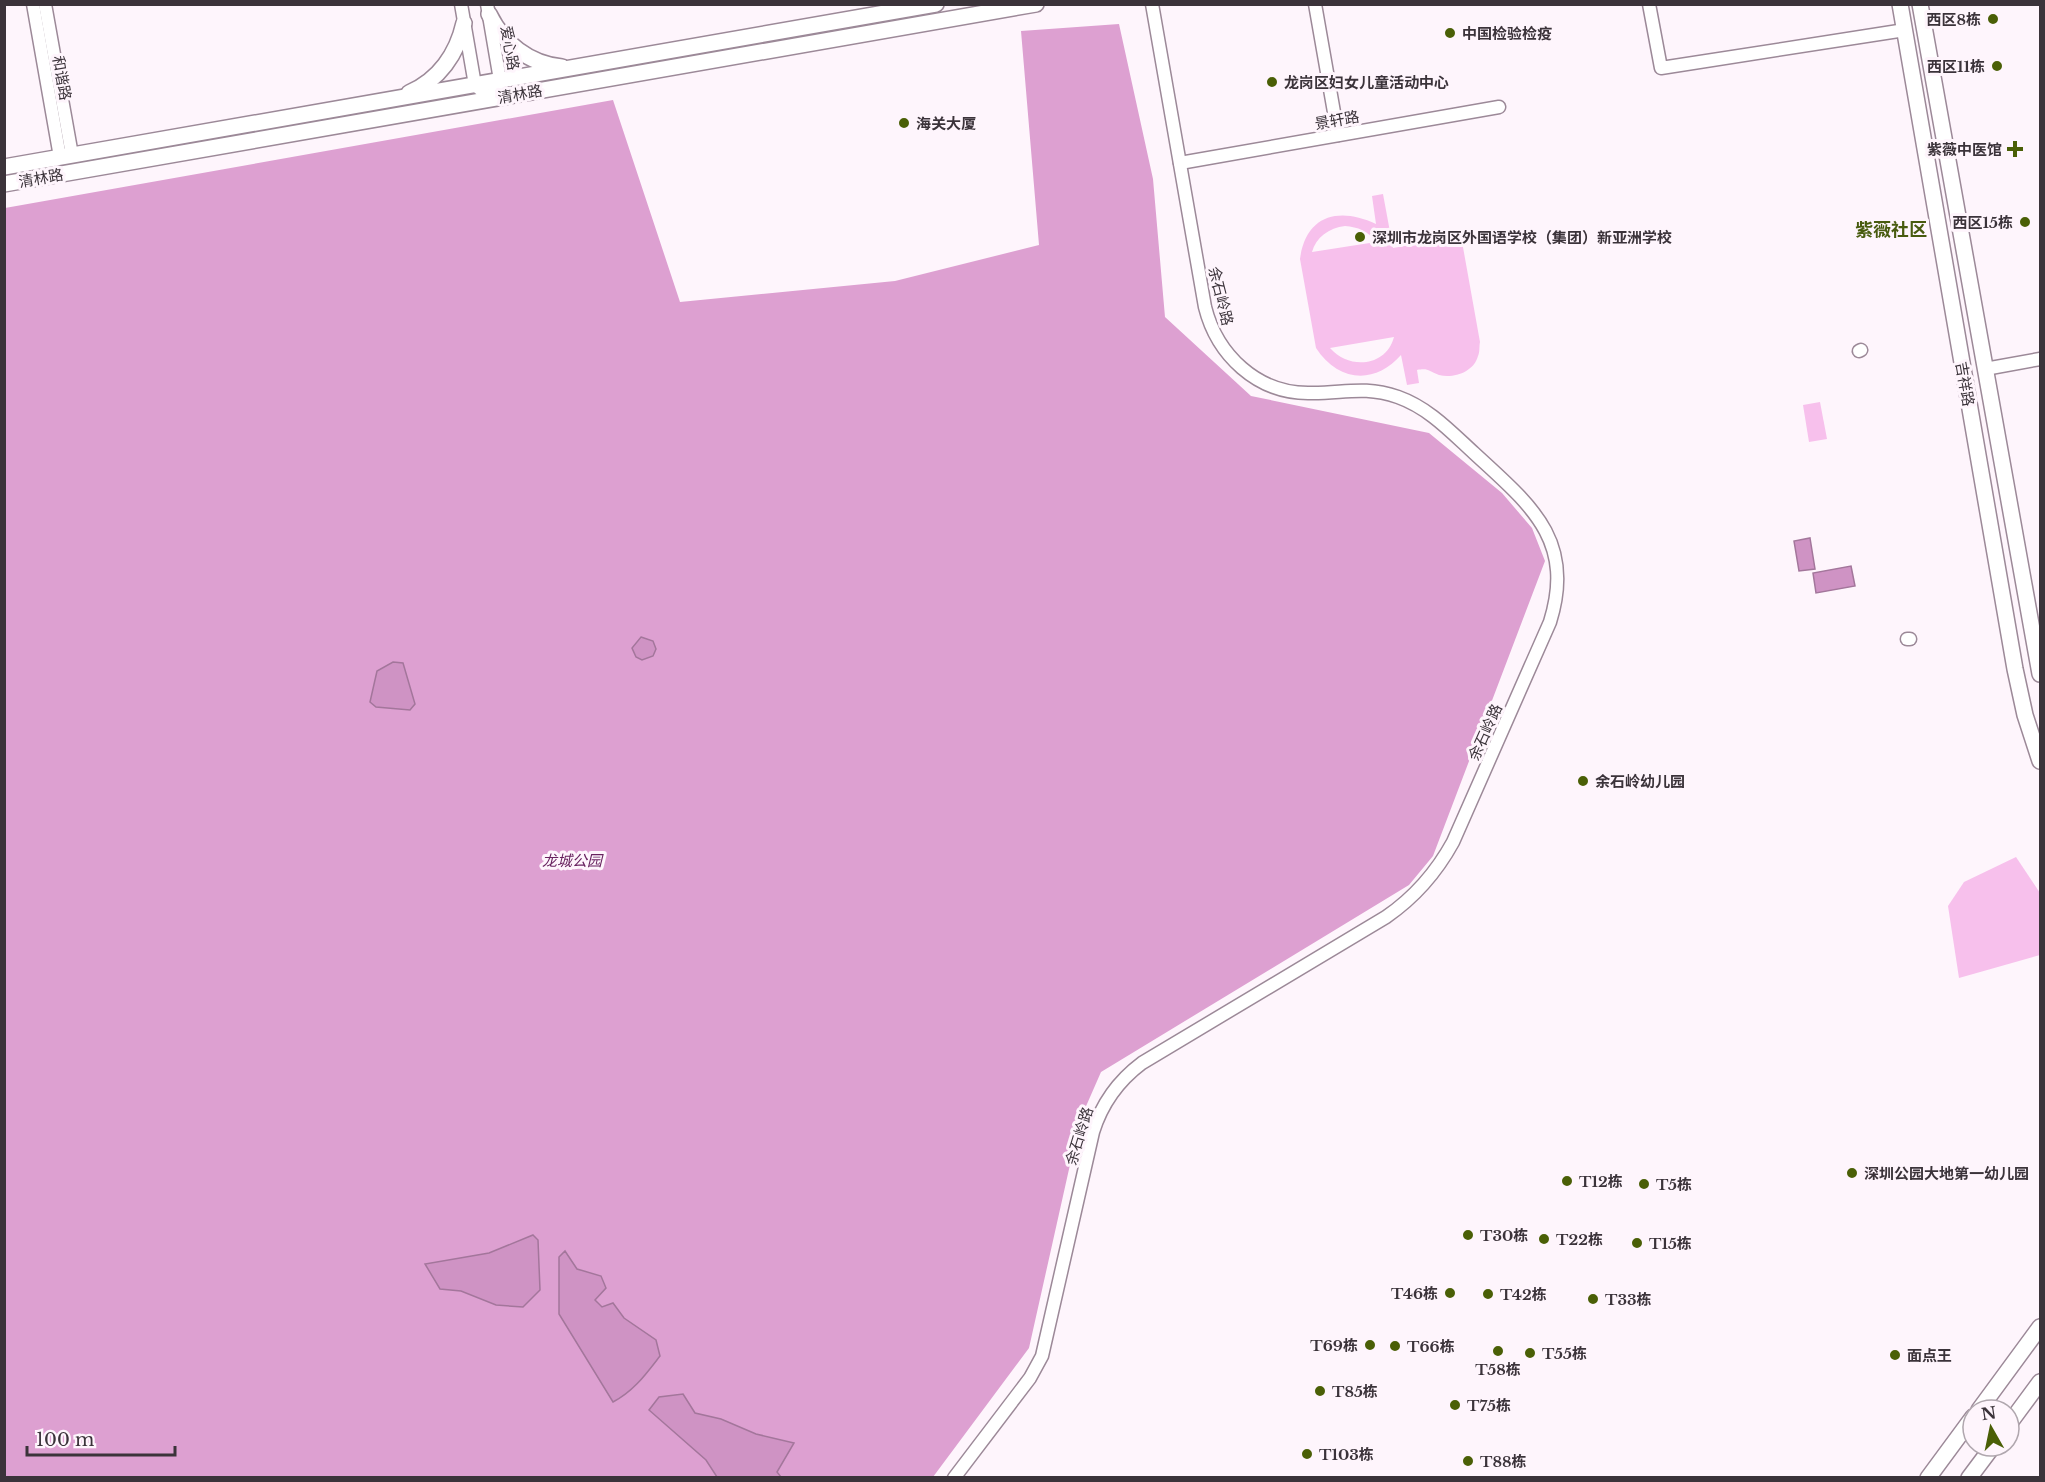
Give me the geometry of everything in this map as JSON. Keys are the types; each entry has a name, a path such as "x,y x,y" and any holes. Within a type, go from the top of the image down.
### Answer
{"main road":[{"name":"清林路","path":"4,167 936,4"},
{"name":"清林路","path":"4,184 1036,4"},
{"name":"吉祥路","path":"1900,4 2015,669 2025,715 2040,761"},
{"name":"吉祥路","path":"1920,4 2040,674"},
{"path":"488,9 495,27 517,50 550,66 574,68"},
{"path":"396,99 418,89 435,77 446,64 461,37 464,23"},
{"path":"1987,1398 2040,1327"},
{"path":"2021,1408 2040,1382"},
{"path":"1928,1478 1961,1433"},
{"path":"1969,1478 1984,1458"}],"street":[{"name":"和谐路","path":"33,4 66,156"},
{"name":"和谐路","path":"45,4 66,156"},
{"path":"461,4 475,85 491,99"},
{"name":"余石岭路","path":"954,1478 1030,1378 1042,1356 1093,1132 1108,1098 1123,1079 1142,1063 1386,917 1420,889 1438,867 1452,842 1550,622 1556,598 1556,561 1549,538 1538,516 1522,497 1431,413 1399,398 1376,392 1353,389 1310,394 1286,391 1257,380 1233,361 1218,341 1208,319 1152,4"},
{"path":"1315,4 1338,135"},
{"path":"1649,4 1661,68 1905,30"},
{"name":"爱心路","path":"488,9 500,80 491,99"},
{"name":"景轩路","path":"1180,163 1499,107"},
{"path":"1985,369 2040,360"}],"shaded area":[{"path":"1383,194 1393,248 1461,236 1480,342 1476,362 1468,370 1456,375 1445,376 1426,370 1417,370 1419,383 1407,385 1401,355 1391,365 1380,371 1357,376 1335,368 1316,348 1300,259 1304,244 1309,232 1327,218 1350,216 1376,224 1372,196","holes":["1345,226 1362,230 1376,242 1312,252 1324,234","1394,337 1390,347 1383,354 1366,362 1347,360 1330,348"]},
{"path":"1820,402 1827,439 1809,442 1803,405"},
{"path":"1810,538 1815,569 1799,571 1794,541"},
{"path":"1851,566 1855,586 1816,593 1813,573"},
{"path":"641,637 653,641 656,649 653,656 642,660 636,657 632,648"},
{"path":"393,662 403,663 415,704 410,710 376,707 370,702 377,671"},
{"path":"2016,857 2040,893 2040,955 1959,978 1948,906 1964,882"},
{"path":"533,1235 538,1240 540,1290 523,1307 496,1305 461,1291 440,1289 425,1264 489,1253"},
{"path":"565,1251 577,1269 601,1276 606,1288 595,1300 602,1307 613,1303 624,1318 656,1340 660,1356 645,1376 613,1402 559,1314 559,1257"},
{"path":"683,1394 695,1413 721,1419 756,1434 794,1443 777,1472 781,1477 717,1477 706,1460 649,1410 659,1397"}],"green space":[{"name":"龙城公园","path":"1119,24 1153,179 1165,317 1251,396 1429,433 1502,493 1532,528 1545,561 1433,856 1409,885 1101,1072 1080,1120 1029,1348 933,1477 5,1478 5,208 613,100 680,302 895,281 1039,245 1021,31"}],"place":[{"name":"西区8栋","path":"1993,19"},
{"name":"中国检验检疫","path":"1450,33"},
{"name":"西区11栋","path":"1997,66"},
{"name":"龙岗区妇女儿童活动中心","path":"1272,82"},
{"name":"海关大厦","path":"904,123"},
{"name":"紫薇中医馆","path":"2015,149"},
{"name":"西区15栋","path":"2025,222"},
{"name":"深圳市龙岗区外国语学校（集团）新亚洲学校","path":"1360,237"},
{"name":"余石岭幼儿园","path":"1583,781"},
{"name":"深圳公园大地第一幼儿园","path":"1852,1173"},
{"name":"T12栋","path":"1567,1181"},
{"name":"T5栋","path":"1644,1184"},
{"name":"T30栋","path":"1468,1235"},
{"name":"T22栋","path":"1544,1239"},
{"name":"T15栋","path":"1637,1243"},
{"name":"T46栋","path":"1450,1293"},
{"name":"T42栋","path":"1488,1294"},
{"name":"T33栋","path":"1593,1299"},
{"name":"T69栋","path":"1370,1345"},
{"name":"T66栋","path":"1395,1346"},
{"name":"T58栋","path":"1498,1351"},
{"name":"T55栋","path":"1530,1353"},
{"name":"面点王","path":"1895,1355"},
{"name":"T85栋","path":"1320,1391"},
{"name":"T75栋","path":"1455,1405"},
{"name":"T103栋","path":"1307,1454"},
{"name":"T88栋","path":"1468,1461"}],"district":[{"name":"紫薇社区","path":"1891,230"}]}
